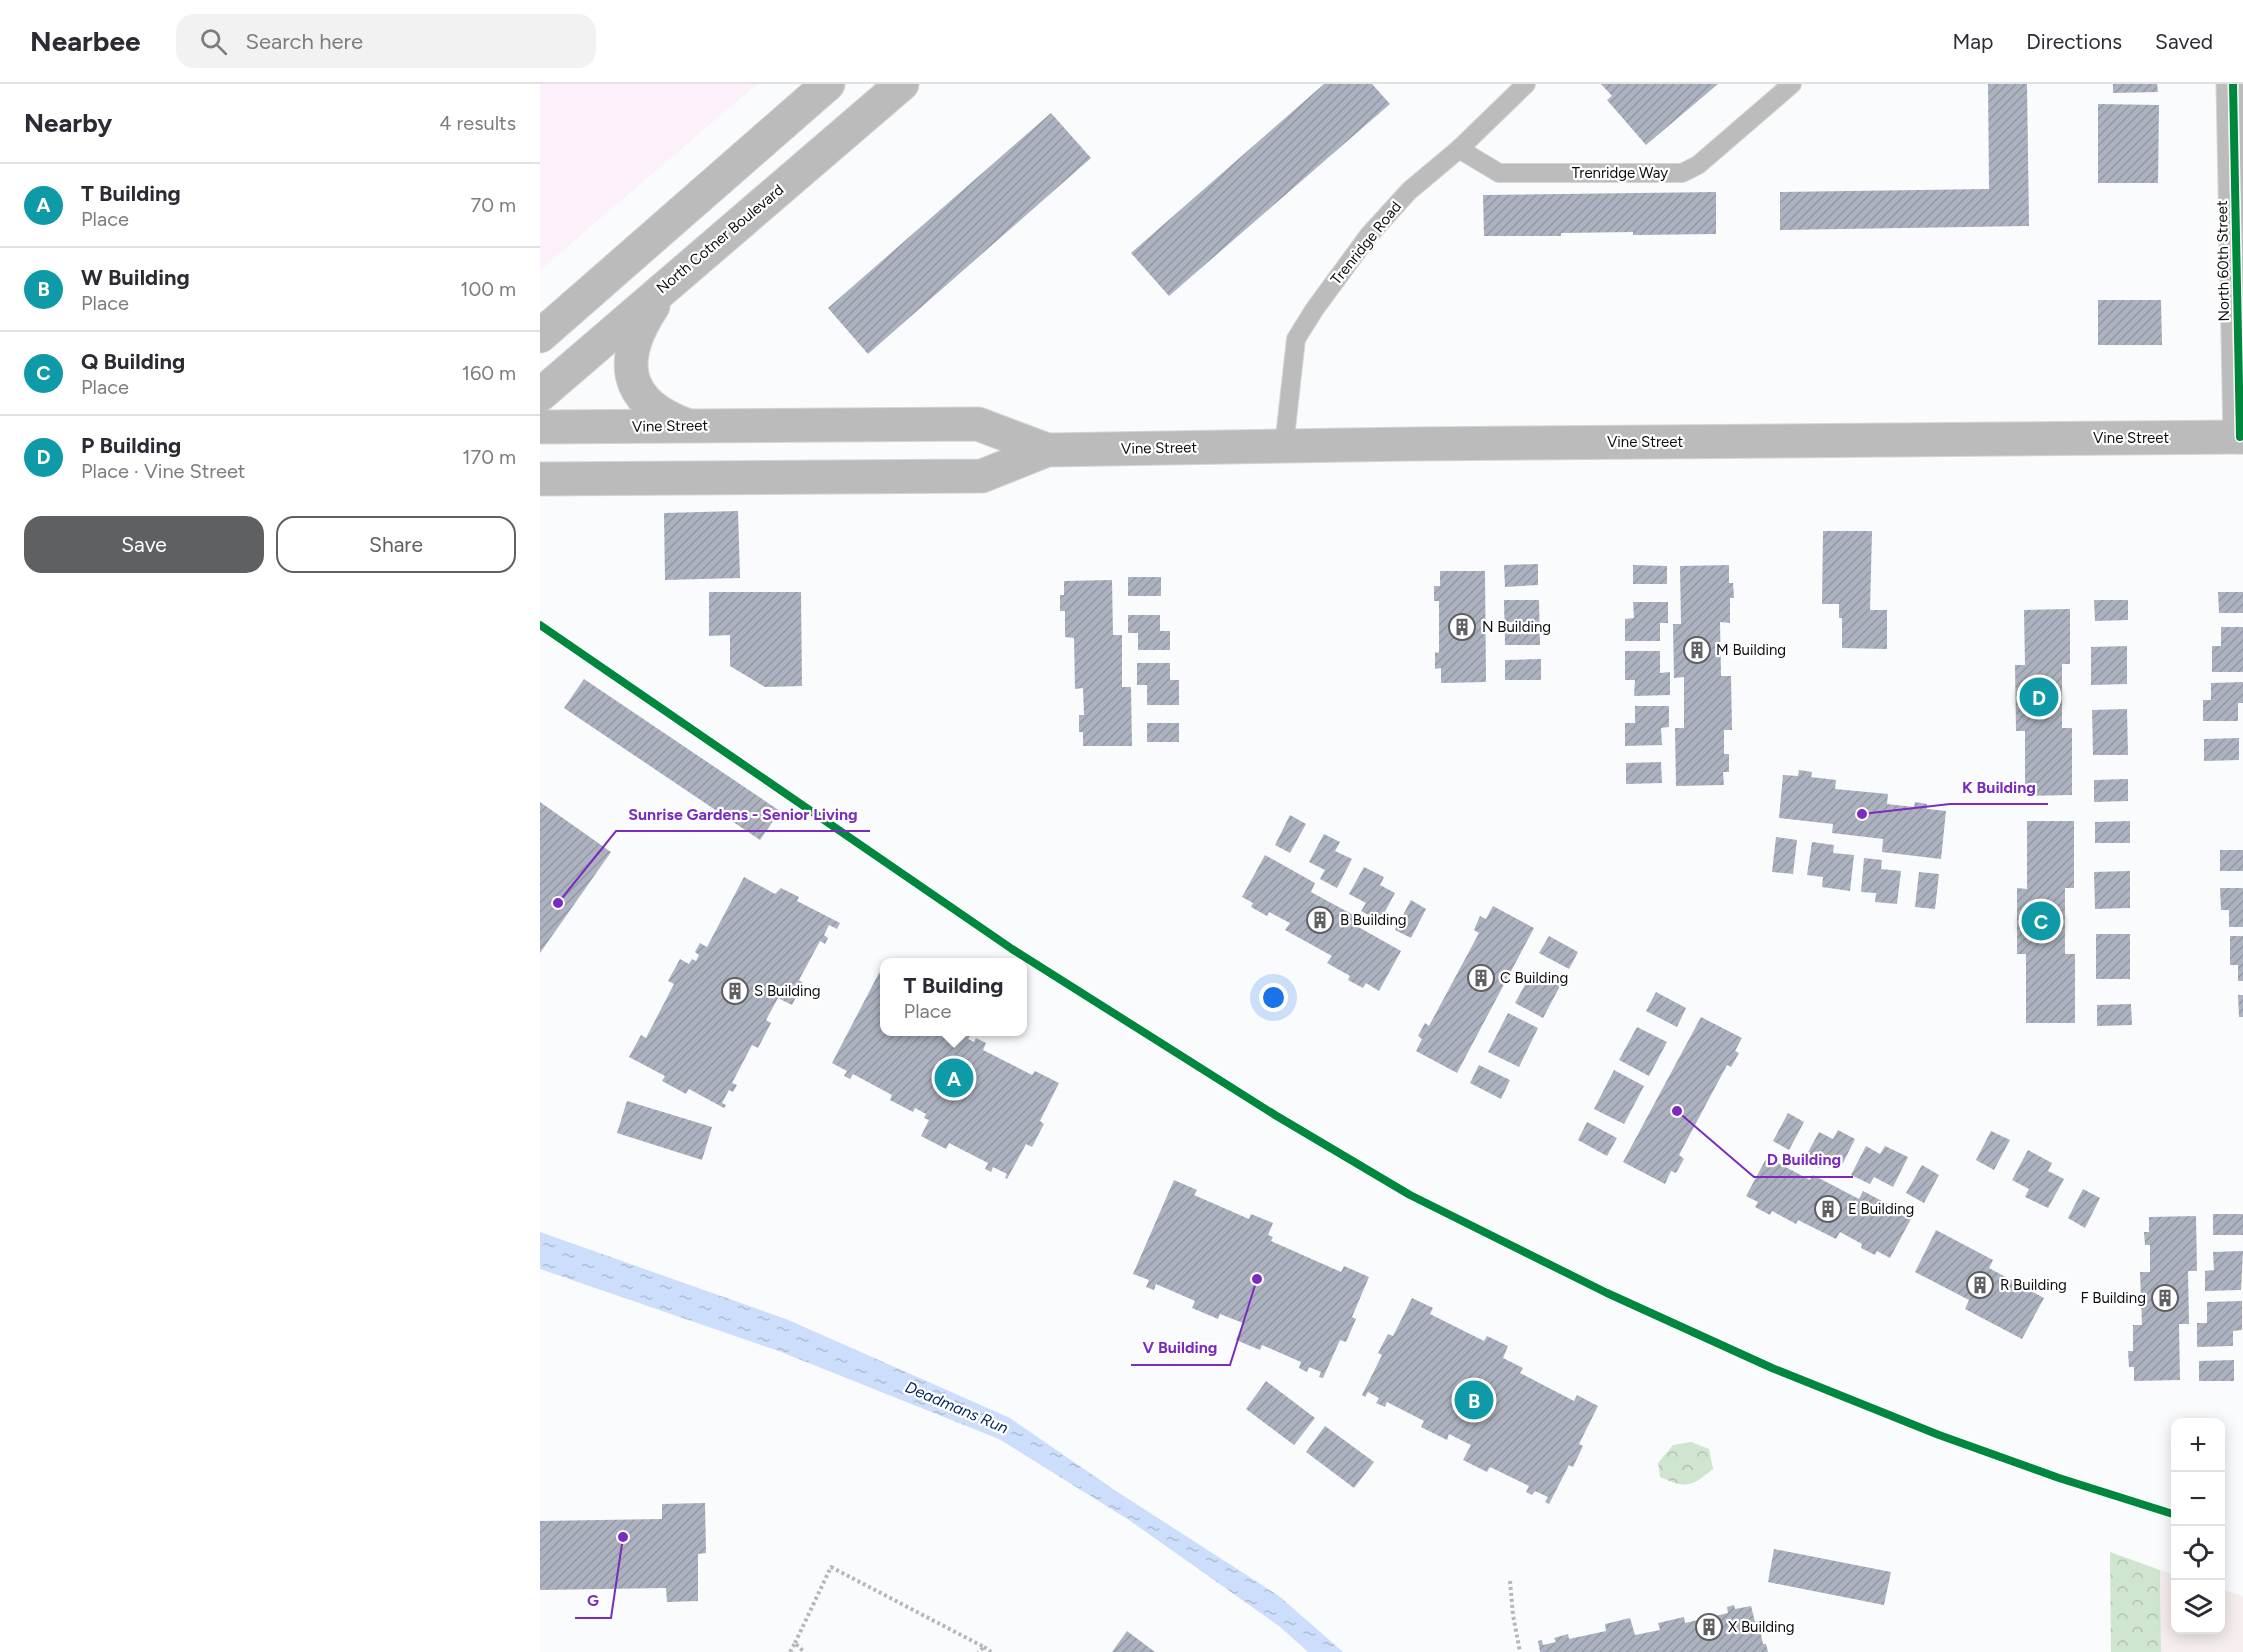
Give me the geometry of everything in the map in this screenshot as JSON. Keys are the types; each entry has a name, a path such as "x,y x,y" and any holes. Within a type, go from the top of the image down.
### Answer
{"main road":[{"path":"540,336 828,84"},
{"name":"North Cotner Boulevard","path":"540,395 902,84"},
{"path":"666,285 634,338 631,352 632,377 638,392 657,411 688,426"},
{"name":"Vine Street","path":"540,427 978,424 1047,450"},
{"name":"Vine Street","path":"540,479 982,476 1047,450 2241,437"}],"street":[{"name":"North 60th Street","path":"2233,84 2239,207 2241,437"}],"lane":[{"name":"Trenridge Road","path":"1284,446 1296,339 1369,235 1409,191 1459,149 1526,84"},
{"name":"Trenridge Way","path":"1459,149 1499,173 1682,173 1698,165 1792,84"}],"path":[{"path":"790,1652 831,1567 991,1652"},
{"path":"1510,1581 1520,1652"},
{"path":"795,1643 804,1652"},
{"path":"978,1652 984,1647"}],"shaded area":[{"path":"540,84 757,84 540,270"},
{"path":"2160,1570 2171,1574 2171,1634 2225,1634 2225,1590 2243,1596 2243,1652 2161,1652"}],"green space":[{"path":"1691,1442 1709,1449 1713,1469 1699,1480 1688,1484 1676,1483 1660,1477 1658,1463 1673,1445"},
{"path":"2110,1552 2160,1570 2161,1652 2111,1652"}],"water":[{"name":"Deadmans Run","path":"540,1232 786,1319 1010,1418 1116,1491 1279,1596 1343,1652 1308,1652 1279,1626 1129,1520 999,1439 776,1350 540,1269"}],"building":[{"path":"1324,84 1372,84 1390,104 1169,296 1131,253"},
{"path":"1601,84 1718,84 1646,145 1607,100 1612,96"},
{"path":"1988,84 2027,84 2029,226 1780,230 1780,192 1989,189"},
{"path":"2113,84 2157,84 2158,92 2113,93"},
{"path":"2098,104 2159,105 2158,183 2098,183"},
{"path":"1051,113 1091,158 868,354 828,308"},
{"path":"1716,192 1716,234 1633,235 1633,232 1561,233 1561,236 1484,236 1483,195"},
{"path":"2098,300 2161,300 2162,345 2098,345"},
{"path":"738,511 740,578 665,580 664,513"},
{"path":"1823,531 1872,531 1870,610 1887,610 1887,649 1842,648 1842,618 1839,618 1839,604 1822,604"},
{"path":"1538,564 1538,585 1505,587 1504,565"},
{"path":"1633,565 1667,566 1667,584 1633,584"},
{"name":"M Building","path":"1729,565 1729,583 1733,583 1734,598 1730,598 1730,623 1720,622 1721,676 1731,676 1732,730 1724,730 1724,754 1729,754 1729,772 1723,772 1724,785 1676,786 1675,728 1684,728 1684,677 1674,678 1673,624 1681,624 1680,566"},
{"name":"N Building","path":"1440,571 1485,571 1486,682 1441,683 1441,668 1435,669 1435,652 1439,653 1439,601 1434,601 1434,586 1440,586"},
{"path":"1128,577 1161,577 1161,596 1128,596"},
{"path":"1112,580 1113,635 1122,635 1122,687 1131,687 1132,746 1083,746 1083,732 1079,732 1079,715 1084,715 1083,688 1075,689 1074,638 1065,637 1065,611 1060,611 1060,595 1064,595 1064,581"},
{"path":"709,592 801,592 802,686 765,687 730,666 730,635 709,636"},
{"path":"2218,592 2243,592 2243,613 2219,613"},
{"path":"1504,600 1539,600 1540,645 1505,645"},
{"path":"2094,600 2128,600 2128,620 2095,621"},
{"path":"1633,602 1668,602 1668,623 1660,623 1660,641 1625,641 1625,619 1634,618"},
{"path":"2070,609 2070,664 2062,664 2062,728 2072,728 2072,795 2025,796 2025,731 2016,731 2015,665 2025,665 2024,610"},
{"path":"1128,615 1160,615 1160,631 1170,631 1170,650 1138,650 1138,633 1128,633"},
{"path":"2221,627 2243,627 2243,672 2212,672 2212,646 2221,646"},
{"path":"2127,646 2127,684 2091,685 2091,647"},
{"path":"1625,651 1660,651 1660,673 1670,672 1670,695 1634,696 1635,680 1625,680"},
{"path":"1541,659 1541,680 1505,680 1505,660"},
{"path":"1137,663 1170,663 1170,680 1179,680 1179,705 1147,705 1147,685 1137,685"},
{"path":"584,679 780,811 760,840 564,708"},
{"path":"2243,682 2243,703 2238,703 2238,721 2203,721 2203,700 2211,700 2211,683"},
{"path":"1635,706 1669,706 1669,727 1661,728 1662,745 1625,746 1625,723 1635,723"},
{"path":"2127,709 2128,755 2093,755 2092,710"},
{"path":"1147,723 1179,723 1179,742 1147,742"},
{"path":"2239,738 2239,760 2204,761 2204,739"},
{"path":"1661,762 1662,783 1626,784 1626,763"},
{"path":"1799,770 1812,772 1811,777 1836,780 1835,789 1888,794 1887,804 1914,807 1915,802 1927,804 1927,809 1946,811 1941,859 1882,852 1883,839 1832,833 1833,824 1779,818 1783,775 1798,776"},
{"path":"2128,779 2128,801 2094,802 2094,780"},
{"path":"540,802 611,852 540,953"},
{"path":"1290,815 1306,824 1290,853 1275,845"},
{"path":"2027,821 2074,821 2074,888 2065,888 2065,954 2075,954 2075,1023 2026,1023 2026,954 2017,954 2017,888 2027,889"},
{"path":"2130,821 2130,843 2095,843 2095,822"},
{"path":"1324,834 1340,842 1335,851 1352,859 1337,888 1320,879 1325,870 1309,862"},
{"path":"1776,837 1797,840 1793,874 1772,872"},
{"path":"1812,842 1834,845 1833,853 1854,855 1850,891 1822,887 1823,877 1807,875"},
{"path":"2220,850 2243,850 2243,871 2220,871"},
{"name":"B Building","path":"1265,855 1315,883 1311,892 1357,917 1353,924 1401,951 1379,991 1366,983 1363,988 1348,980 1350,976 1327,963 1332,956 1285,930 1290,923 1269,912 1267,916 1251,907 1253,903 1242,897"},
{"path":"1864,858 1882,860 1881,869 1901,871 1897,904 1875,902 1876,893 1861,892"},
{"path":"1364,867 1384,877 1380,885 1395,893 1380,921 1361,911 1366,903 1349,894"},
{"path":"2130,871 2130,908 2095,909 2094,872"},
{"path":"1919,872 1939,874 1935,909 1915,907"},
{"name":"S Building","path":"744,877 775,894 781,888 799,897 797,901 840,923 837,929 829,925 824,935 828,938 825,944 820,941 799,980 803,983 792,1005 778,998 766,1020 771,1023 758,1048 752,1045 732,1083 737,1085 733,1092 729,1090 722,1103 726,1105 724,1108 689,1089 686,1094 662,1081 665,1076 629,1057 641,1035 646,1038 674,984 668,981 680,959 689,964 692,959 696,961 699,955 695,952 700,943 707,947"},
{"path":"2220,888 2243,888 2243,927 2229,927 2229,910 2221,910"},
{"path":"1411,900 1426,909 1411,938 1395,930"},
{"name":"C Building","path":"1493,906 1534,928 1457,1073 1416,1051 1422,1039 1418,1036 1425,1023 1429,1026 1479,933 1474,930 1480,916 1486,919"},
{"path":"2096,934 2130,934 2130,979 2096,979"},
{"path":"1549,936 1578,952 1569,969 1539,953"},
{"path":"2230,936 2243,936 2243,981 2238,981 2238,965 2230,965"},
{"path":"1532,972 1560,986 1543,1018 1515,1003"},
{"path":"879,973 880,1036 970,1036 968,1039 974,1042 976,1038 986,1043 983,1050 1032,1075 1035,1071 1059,1083 1040,1121 1044,1124 1032,1147 1026,1144 1007,1179 1005,1178 1007,1174 993,1167 991,1172 985,1169 988,1163 949,1143 946,1149 921,1136 929,1120 924,1118 926,1114 915,1108 913,1112 890,1100 892,1095 853,1074 850,1079 844,1076 847,1071 832,1063"},
{"path":"1656,992 1686,1008 1677,1027 1646,1011"},
{"path":"2238,995 2243,995 2243,1017 2239,1017"},
{"path":"2131,1004 2132,1025 2097,1026 2097,1005"},
{"path":"1508,1013 1538,1028 1519,1067 1488,1052"},
{"path":"1701,1017 1742,1038 1735,1051 1739,1053 1731,1067 1727,1065 1679,1155 1684,1159 1676,1173 1671,1171 1665,1184 1623,1162"},
{"path":"1637,1027 1667,1042 1649,1076 1619,1060"},
{"path":"1479,1065 1510,1080 1501,1099 1470,1083"},
{"path":"1614,1070 1644,1086 1624,1124 1594,1109"},
{"path":"627,1101 712,1127 702,1160 617,1133"},
{"path":"1788,1113 1804,1122 1789,1150 1773,1141"},
{"path":"1587,1122 1617,1138 1607,1156 1578,1140"},
{"path":"1838,1130 1855,1139 1840,1169 1824,1160 1819,1168 1804,1160 1819,1132 1833,1139"},
{"path":"1991,1131 2010,1140 1994,1170 1976,1160"},
{"path":"1866,1146 1880,1154 1885,1146 1908,1157 1893,1187 1874,1177 1870,1184 1851,1175"},
{"path":"2028,1150 2052,1163 2048,1171 2064,1179 2048,1208 2025,1197 2029,1189 2012,1180"},
{"name":"E Building","path":"1767,1157 1810,1180 1813,1175 1859,1199 1863,1191 1912,1217 1890,1258 1877,1251 1875,1255 1861,1248 1862,1244 1840,1232 1836,1239 1798,1220 1796,1224 1772,1211 1770,1215 1755,1207 1758,1202 1746,1196"},
{"path":"1922,1165 1939,1175 1924,1203 1906,1193"},
{"path":"1174,1180 1197,1190 1194,1195 1249,1219 1251,1214 1273,1223 1268,1235 1273,1237 1271,1241 1341,1272 1344,1266 1369,1277 1352,1317 1356,1319 1346,1342 1340,1340 1323,1378 1319,1377 1321,1372 1309,1367 1307,1372 1299,1368 1301,1362 1262,1345 1260,1350 1236,1340 1243,1323 1220,1314 1218,1319 1192,1308 1195,1301 1156,1284 1154,1290 1146,1287 1149,1280 1133,1274"},
{"path":"2083,1189 2100,1198 2085,1228 2068,1218"},
{"path":"2213,1214 2243,1214 2243,1235 2213,1235"},
{"name":"F Building","path":"2196,1216 2197,1271 2188,1271 2189,1324 2179,1324 2180,1380 2134,1381 2134,1367 2129,1367 2128,1351 2133,1351 2133,1325 2142,1325 2140,1272 2150,1272 2150,1245 2145,1245 2144,1232 2149,1232 2149,1217"},
{"name":"R Building","path":"1936,1230 1993,1260 1989,1268 2044,1298 2022,1339 1965,1309 1969,1300 1915,1272"},
{"path":"2243,1251 2241,1290 2205,1291 2205,1271 2214,1270 2213,1252"},
{"path":"1412,1298 1433,1308 1430,1314 1484,1341 1487,1336 1508,1346 1503,1358 1523,1368 1520,1373 1574,1401 1577,1395 1598,1406 1579,1444 1583,1446 1573,1467 1569,1465 1549,1504 1545,1502 1548,1497 1535,1491 1532,1495 1526,1492 1529,1486 1490,1467 1487,1472 1463,1460 1471,1445 1449,1434 1447,1440 1421,1427 1424,1421 1387,1402 1385,1407 1376,1403 1379,1398 1368,1392 1365,1397 1362,1395 1382,1355 1378,1353 1388,1334 1393,1336"},
{"path":"2242,1301 2242,1330 2233,1331 2233,1346 2197,1347 2197,1323 2207,1323 2207,1302"},
{"path":"2234,1360 2234,1381 2199,1381 2199,1361"},
{"path":"1266,1381 1315,1418 1294,1445 1246,1409"},
{"path":"1325,1426 1374,1462 1354,1488 1306,1452"},
{"path":"705,1503 706,1553 698,1554 698,1601 667,1602 666,1588 540,1590 540,1521 662,1519 662,1504"},
{"path":"1774,1549 1891,1572 1884,1605 1768,1582"},
{"name":"X Building","path":"1734,1605 1735,1609 1751,1606 1755,1622 1758,1621 1763,1644 1766,1644 1768,1652 1540,1652 1538,1641 1542,1640 1543,1645 1556,1642 1554,1638 1568,1634 1569,1639 1606,1631 1605,1624 1630,1618 1635,1635 1660,1630 1658,1623 1684,1617 1685,1623 1728,1613 1727,1607"},
{"path":"1127,1631 1155,1652 1112,1652"}],"cycle path":[{"path":"2233,84 2240,437"},
{"path":"540,625 1026,958"},
{"path":"1027,958 1275,1115 1410,1195 1607,1293 1772,1368 1939,1435 2059,1478 2171,1513"}],"place":[{"name":"N Building","path":"1462,627"},
{"name":"M Building","path":"1697,650"},
{"name":"P Building","path":"2039,697"},
{"name":"K Building","path":"1862,814"},
{"name":"Sunrise Gardens - Senior Living","path":"558,903"},
{"name":"B Building","path":"1320,920"},
{"name":"Q Building","path":"2041,921"},
{"name":"C Building","path":"1481,978"},
{"name":"S Building","path":"735,991"},
{"name":"T Building","path":"954,1078"},
{"name":"D Building","path":"1677,1111"},
{"name":"E Building","path":"1828,1209"},
{"name":"V Building","path":"1257,1279"},
{"name":"R Building","path":"1980,1285"},
{"name":"F Building","path":"2165,1298"},
{"name":"W Building","path":"1474,1400"},
{"name":"G","path":"623,1537"},
{"name":"X Building","path":"1709,1627"}]}
